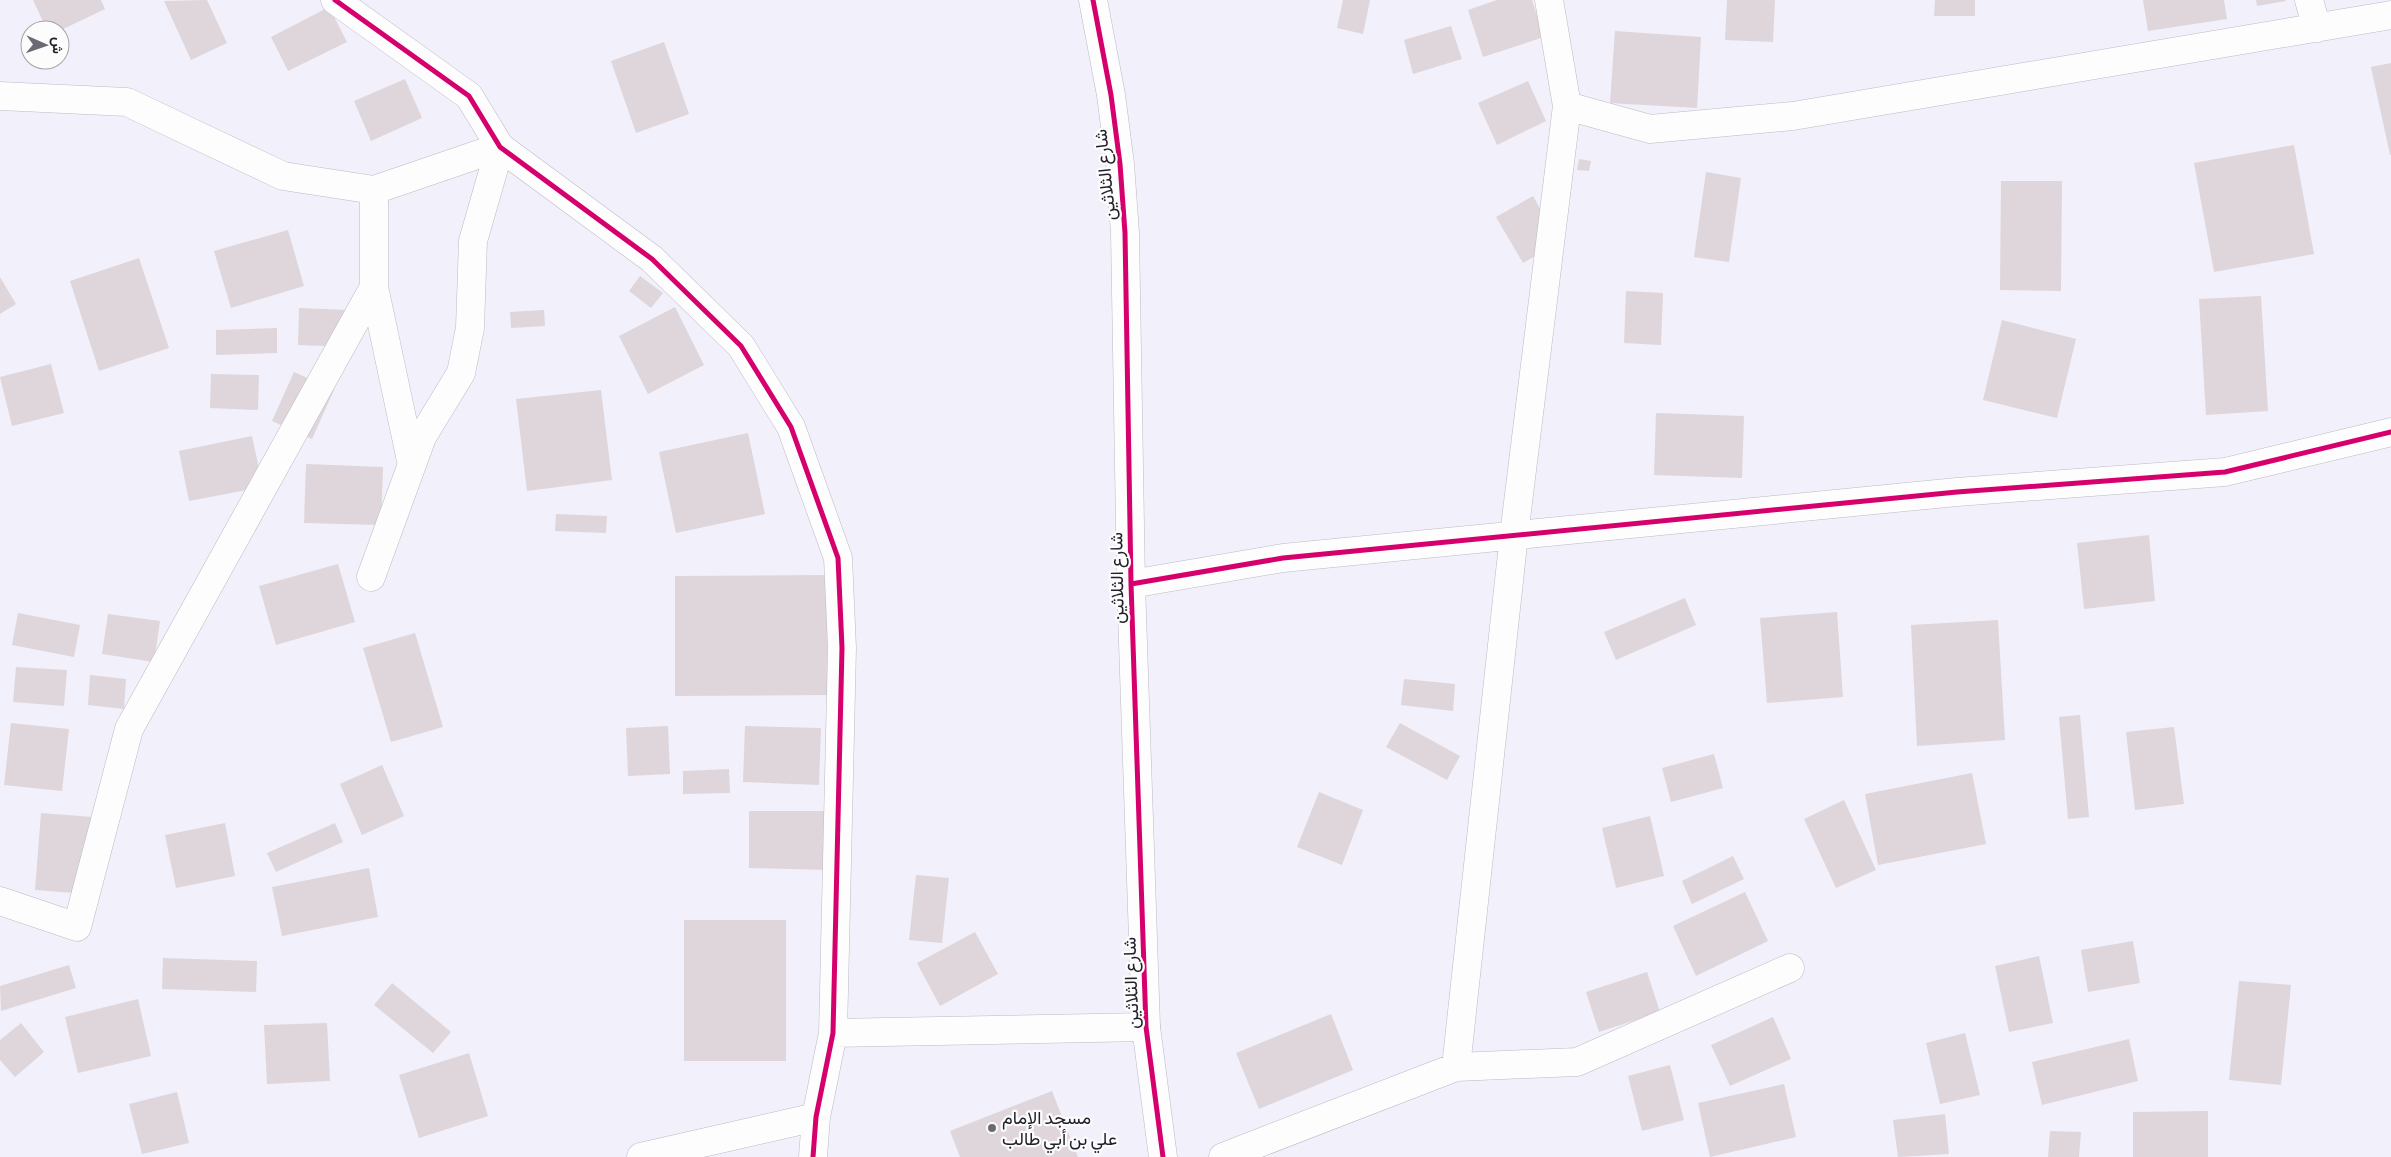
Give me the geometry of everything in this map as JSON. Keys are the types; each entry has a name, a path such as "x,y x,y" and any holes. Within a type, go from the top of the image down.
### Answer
{"street":[{"name":"شارع الثلاثين","path":"1093,0 1112,105 1125,233 1131,584 1146,1027 1163,1157"},
{"path":"1456,1067 1514,535 1567,106 1549,0"},
{"path":"2309,0 2318,28"},
{"path":"348,3 469,96 500,147 652,259 741,346 791,427 838,558 842,648 833,1033 816,1117 813,1157"},
{"path":"1567,106 1650,129 1794,116 2391,15"},
{"path":"0,96 127,102 283,176 374,190 500,147"},
{"path":"371,577 422,437 461,373 470,328 473,241 500,147"},
{"path":"374,190 374,287 412,465"},
{"path":"0,901 77,927 129,729 374,287"},
{"path":"1131,584 1283,558 1957,492 2225,472 2391,432"},
{"path":"1223,1157 1456,1067 1577,1062 1790,968"},
{"path":"833,1033 1146,1027"},
{"path":"641,1157 816,1117"}],"building":[{"path":"33,0 101,0 105,9 70,26 70,20 42,20"},
{"path":"207,0 227,43 191,60 164,1"},
{"path":"1343,0 1370,0 1363,34 1337,28"},
{"path":"1497,0 1532,0 1544,37 1483,57 1468,10"},
{"path":"1727,0 1775,0 1773,42 1725,40"},
{"path":"1935,0 1975,0 1975,16 1934,16"},
{"path":"2143,0 2224,0 2227,19 2148,31"},
{"path":"2256,0 2286,0 2286,1 2257,6"},
{"path":"329,7 347,42 288,71 271,37"},
{"path":"1451,26 1462,59 1413,74 1404,40"},
{"path":"1615,31 1701,37 1697,108 1610,103"},
{"path":"664,42 689,114 636,133 611,61"},
{"path":"2391,63 2391,155 2390,155 2371,67"},
{"path":"405,79 422,118 371,141 354,101"},
{"path":"1528,81 1546,121 1497,145 1478,103"},
{"path":"2294,145 2314,254 2214,272 2194,163"},
{"path":"1579,159 1591,161 1589,171 1577,170"},
{"path":"1706,172 1741,178 1729,262 1694,257"},
{"path":"2001,181 2062,181 2061,291 2000,290"},
{"path":"1533,196 1559,242 1523,263 1496,217"},
{"path":"288,230 304,286 231,308 214,251"},
{"path":"139,258 169,348 99,371 70,281"},
{"path":"640,276 663,293 651,308 629,291"},
{"path":"0,277 16,304 0,314"},
{"path":"1626,291 1663,293 1661,345 1624,343"},
{"path":"2261,296 2268,411 2206,415 2199,299"},
{"path":"675,307 704,365 648,394 619,336"},
{"path":"299,308 350,310 349,347 298,345"},
{"path":"544,310 545,326 511,328 510,312"},
{"path":"2002,320 2076,339 2057,418 1983,400"},
{"path":"277,328 277,353 216,355 216,330"},
{"path":"51,364 64,413 12,426 0,377"},
{"path":"294,372 334,390 312,439 272,421"},
{"path":"211,374 259,375 258,410 210,408"},
{"path":"601,390 612,480 527,491 516,399"},
{"path":"1656,413 1744,416 1742,478 1654,475"},
{"path":"748,433 765,514 676,533 659,452"},
{"path":"252,436 263,487 189,501 179,451"},
{"path":"306,464 383,467 381,525 304,523"},
{"path":"556,514 607,516 606,533 555,531"},
{"path":"2149,535 2155,601 2084,609 2077,543"},
{"path":"338,564 355,622 276,645 259,586"},
{"path":"827,575 828,695 675,696 675,576"},
{"path":"1685,598 1696,625 1616,660 1604,632"},
{"path":"1837,612 1843,697 1767,703 1760,618"},
{"path":"18,613 80,625 74,657 12,645"},
{"path":"108,614 160,621 154,662 102,654"},
{"path":"1998,620 2005,740 1917,746 1911,625"},
{"path":"415,633 443,727 391,742 363,648"},
{"path":"16,667 67,670 64,706 13,702"},
{"path":"90,675 126,679 124,709 88,705"},
{"path":"1404,679 1455,684 1453,711 1401,705"},
{"path":"2080,715 2089,817 2068,819 2059,717"},
{"path":"11,723 69,729 62,791 4,785"},
{"path":"1400,723 1460,756 1447,780 1386,747"},
{"path":"668,726 670,774 628,776 626,728"},
{"path":"745,726 821,728 819,785 743,782"},
{"path":"2174,727 2184,804 2135,810 2126,732"},
{"path":"1714,754 1723,788 1671,802 1662,768"},
{"path":"382,765 404,816 362,835 340,784"},
{"path":"729,769 730,793 683,794 683,771"},
{"path":"1972,773 1986,844 1878,865 1865,794"},
{"path":"1319,792 1363,810 1342,865 1297,847"},
{"path":"1844,800 1876,870 1836,888 1804,819"},
{"path":"749,811 829,811 828,870 749,868"},
{"path":"41,813 105,818 100,895 35,890"},
{"path":"1650,816 1664,876 1616,888 1602,828"},
{"path":"225,823 235,876 176,888 165,835"},
{"path":"335,823 343,842 276,872 267,853"},
{"path":"1733,856 1744,879 1692,904 1682,881"},
{"path":"369,868 378,917 282,936 272,887"},
{"path":"916,875 949,878 942,943 909,940"},
{"path":"1745,892 1768,941 1696,976 1673,926"},
{"path":"684,920 786,920 786,1061 684,1061"},
{"path":"975,932 998,974 940,1006 917,963"},
{"path":"2133,941 2140,983 2088,992 2081,950"},
{"path":"2039,956 2053,1023 2009,1032 1995,966"},
{"path":"163,958 257,961 256,992 162,989"},
{"path":"69,965 76,988 1,1011 0,986"},
{"path":"1647,972 1660,1012 1599,1032 1586,992"},
{"path":"2239,981 2291,985 2281,1085 2229,1080"},
{"path":"392,983 451,1032 433,1053 374,1005"},
{"path":"138,999 151,1056 78,1073 65,1017"},
{"path":"1331,1014 1353,1070 1259,1109 1236,1053"},
{"path":"1773,1017 1791,1059 1730,1086 1711,1045"},
{"path":"21,1023 44,1052 15,1077 0,1060 0,1040"},
{"path":"327,1023 330,1081 267,1084 264,1025"},
{"path":"1965,1033 1980,1095 1940,1104 1926,1043"},
{"path":"2129,1039 2138,1081 2042,1105 2032,1062"},
{"path":"469,1053 488,1116 419,1138 399,1075"},
{"path":"1670,1065 1684,1120 1642,1131 1628,1076"},
{"path":"1784,1084 1796,1137 1710,1157 1698,1103"},
{"path":"1052,1091 1078,1157 960,1157 950,1131"},
{"path":"177,1092 189,1143 142,1154 129,1104"},
{"path":"2208,1111 2208,1157 2133,1157 2133,1112"},
{"path":"1945,1114 1949,1154 1898,1157 1893,1120"},
{"path":"2050,1131 2081,1132 2079,1157 2048,1157"}],"cycle path":[{"path":"335,0 469,96 500,147 652,259 741,346 791,427 838,558 842,648 833,1033 816,1117 813,1157"},
{"path":"1093,0 1111,95 1120,164 1125,233 1131,584 1146,1027 1163,1157"},
{"path":"1131,584 1283,558 1957,492 2225,472 2391,432"}],"place":[{"name":"مسجد الإمام علي بن أبي طالب","path":"992,1128"}]}
